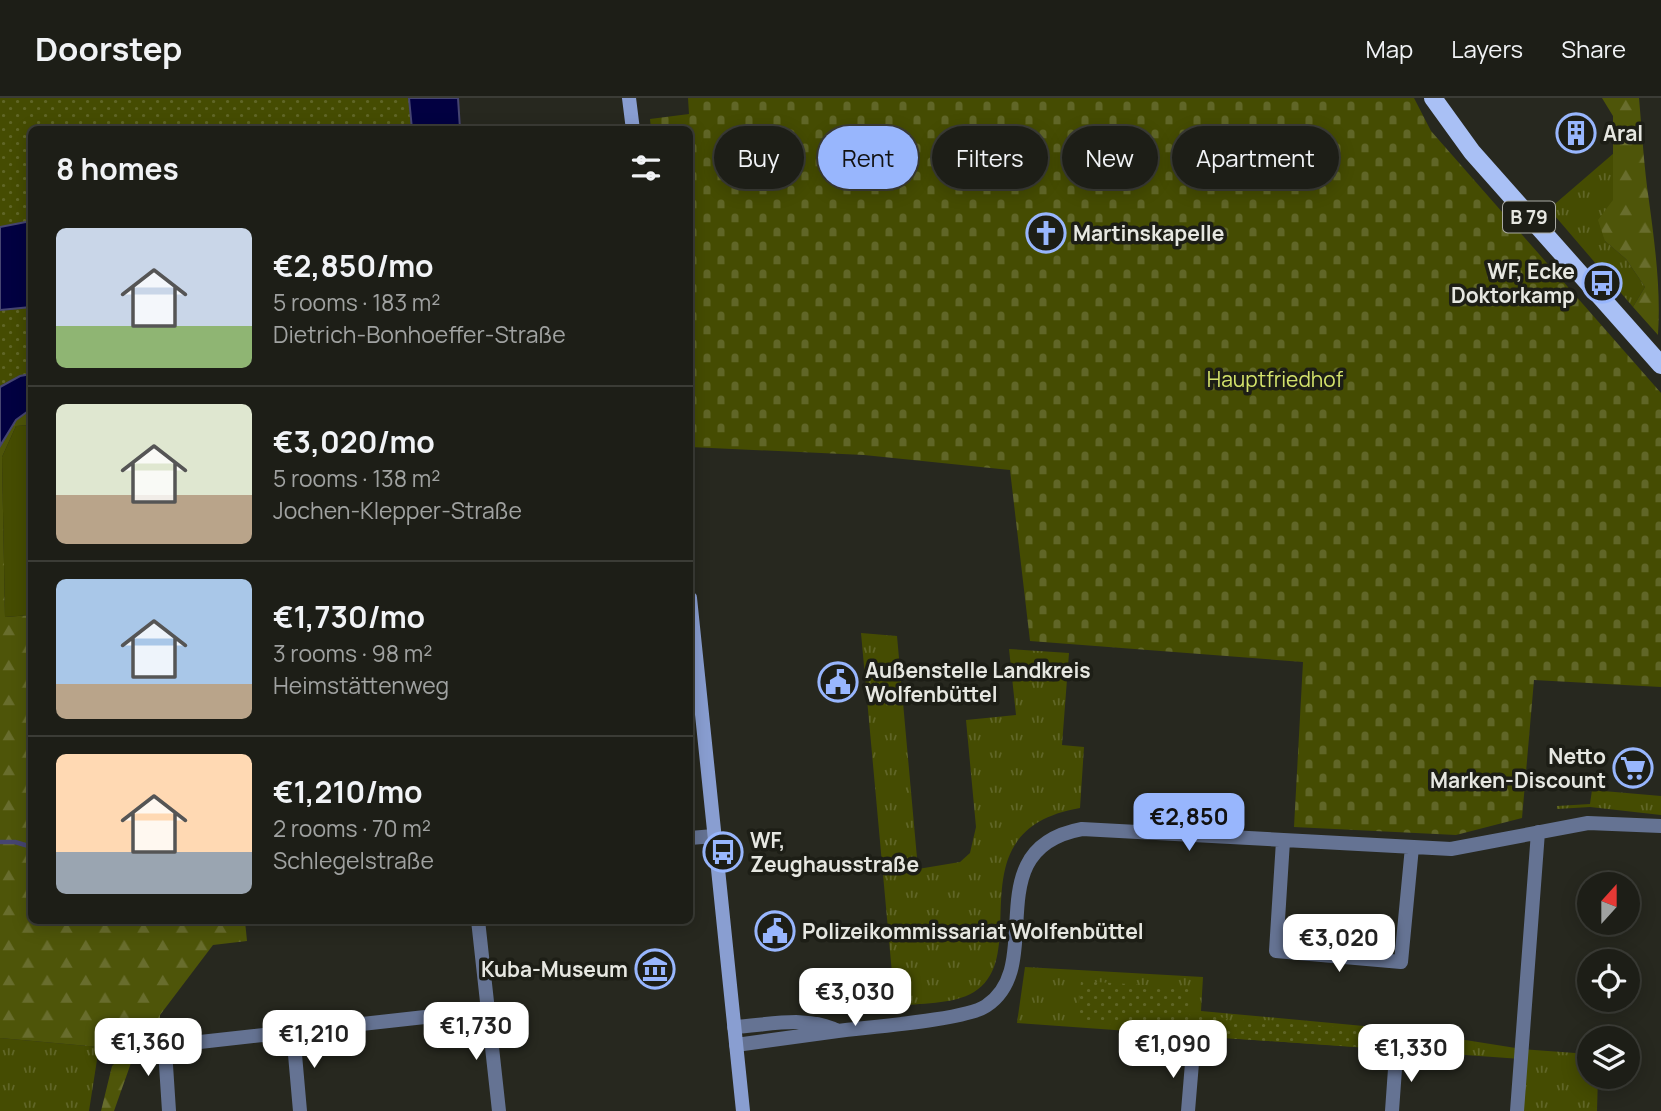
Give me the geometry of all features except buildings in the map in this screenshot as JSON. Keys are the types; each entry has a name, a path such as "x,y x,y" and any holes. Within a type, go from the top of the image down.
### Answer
{"main road":[{"path":"628,98 632,126"},
{"name":"B 79","path":"1433,98 1472,152 1661,365"},
{"path":"693,628 743,1111"}],"street":[{"path":"736,1045 961,1014 985,1006 998,994 1007,977 1020,883 1028,862 1041,846 1059,833 1082,829 1283,841 1468,848 1588,823 1661,826"},
{"path":"1517,1111 1538,832"},
{"path":"693,838 714,836"},
{"path":"1283,841 1276,951 1401,962 1412,847"},
{"path":"478,924 499,1111"},
{"path":"110,1051 133,1045 165,1050 173,1045 488,1010"},
{"path":"734,1027 809,1021 822,1023 838,1031"},
{"path":"293,1032 300,1111"},
{"path":"165,1050 169,1111"},
{"path":"1188,1111 1193,1051"},
{"path":"1392,1111 1395,1055"}],"green space":[{"path":"0,98 409,98 412,126 28,126 28,375 0,387"},
{"name":"Hauptfriedhof","path":"688,98 1414,98 1431,131 1661,393 1661,687 1534,680 1522,818 1456,835 1294,827 1303,662 1030,641 1010,470 864,455 693,447 693,126 651,126 650,119 689,114"},
{"path":"1602,98 1639,98 1657,268 1658,335 1633,307 1645,287 1626,259 1605,241 1598,220 1613,200 1613,116"},
{"path":"1614,153 1613,200 1605,241 1626,259 1645,287 1633,307 1549,209"},
{"path":"28,411 28,425 16,426 2,457 5,617 28,615 28,924 245,924 247,941 213,945 160,1015 160,1041 139,1039 128,1034 99,1047 0,1038 0,446 16,420"},
{"path":"28,425 28,615 5,617 2,457 16,426"},
{"path":"861,633 897,636 918,869 960,862 970,853 976,827 966,720 1016,715 1009,649 1069,653 1062,745 1084,747 1080,808 1041,821 1018,841 1006,866 998,951 991,974 974,992 956,999 895,1006"},
{"path":"1592,790 1661,796 1661,815 1590,807 1557,809 1557,806 1590,804"},
{"path":"1025,967 1203,977 1201,1011 1396,1029 1522,1049 1577,1053 1577,1089 1598,1089 1597,1111 1517,1111 1521,1059 1017,1023"},
{"path":"1081,981 1190,988 1189,1015 1228,1018 1205,1030 1077,1022"},
{"path":"1246,1019 1390,1032 1390,1049 1208,1037 1229,1024"},
{"path":"0,1038 99,1047 89,1111 0,1111"},
{"path":"151,1050 152,1061 131,1063 114,1111 101,1111 112,1066 126,1052"}],"shaded area":[{"path":"409,98 458,98 460,126 412,126"},
{"path":"28,222 28,307 0,310 0,227"},
{"path":"28,375 28,411 16,420 0,446 0,387"}],"waterway":[{"path":"0,842 28,846"}],"place":[{"name":"Aral","path":"1576,133"},
{"name":"Martinskapelle","path":"1046,233"},
{"name":"WF, Ecke Doktorkamp","path":"1602,283"},
{"name":"Außenstelle Landkreis Wolfenbüttel","path":"838,682"},
{"name":"Netto Marken-Discount","path":"1633,768"},
{"name":"WF, Zeughausstraße","path":"723,852"},
{"name":"Polizeikommissariat Wolfenbüttel","path":"775,931"},
{"name":"Kuba-Museum","path":"655,969"}]}
